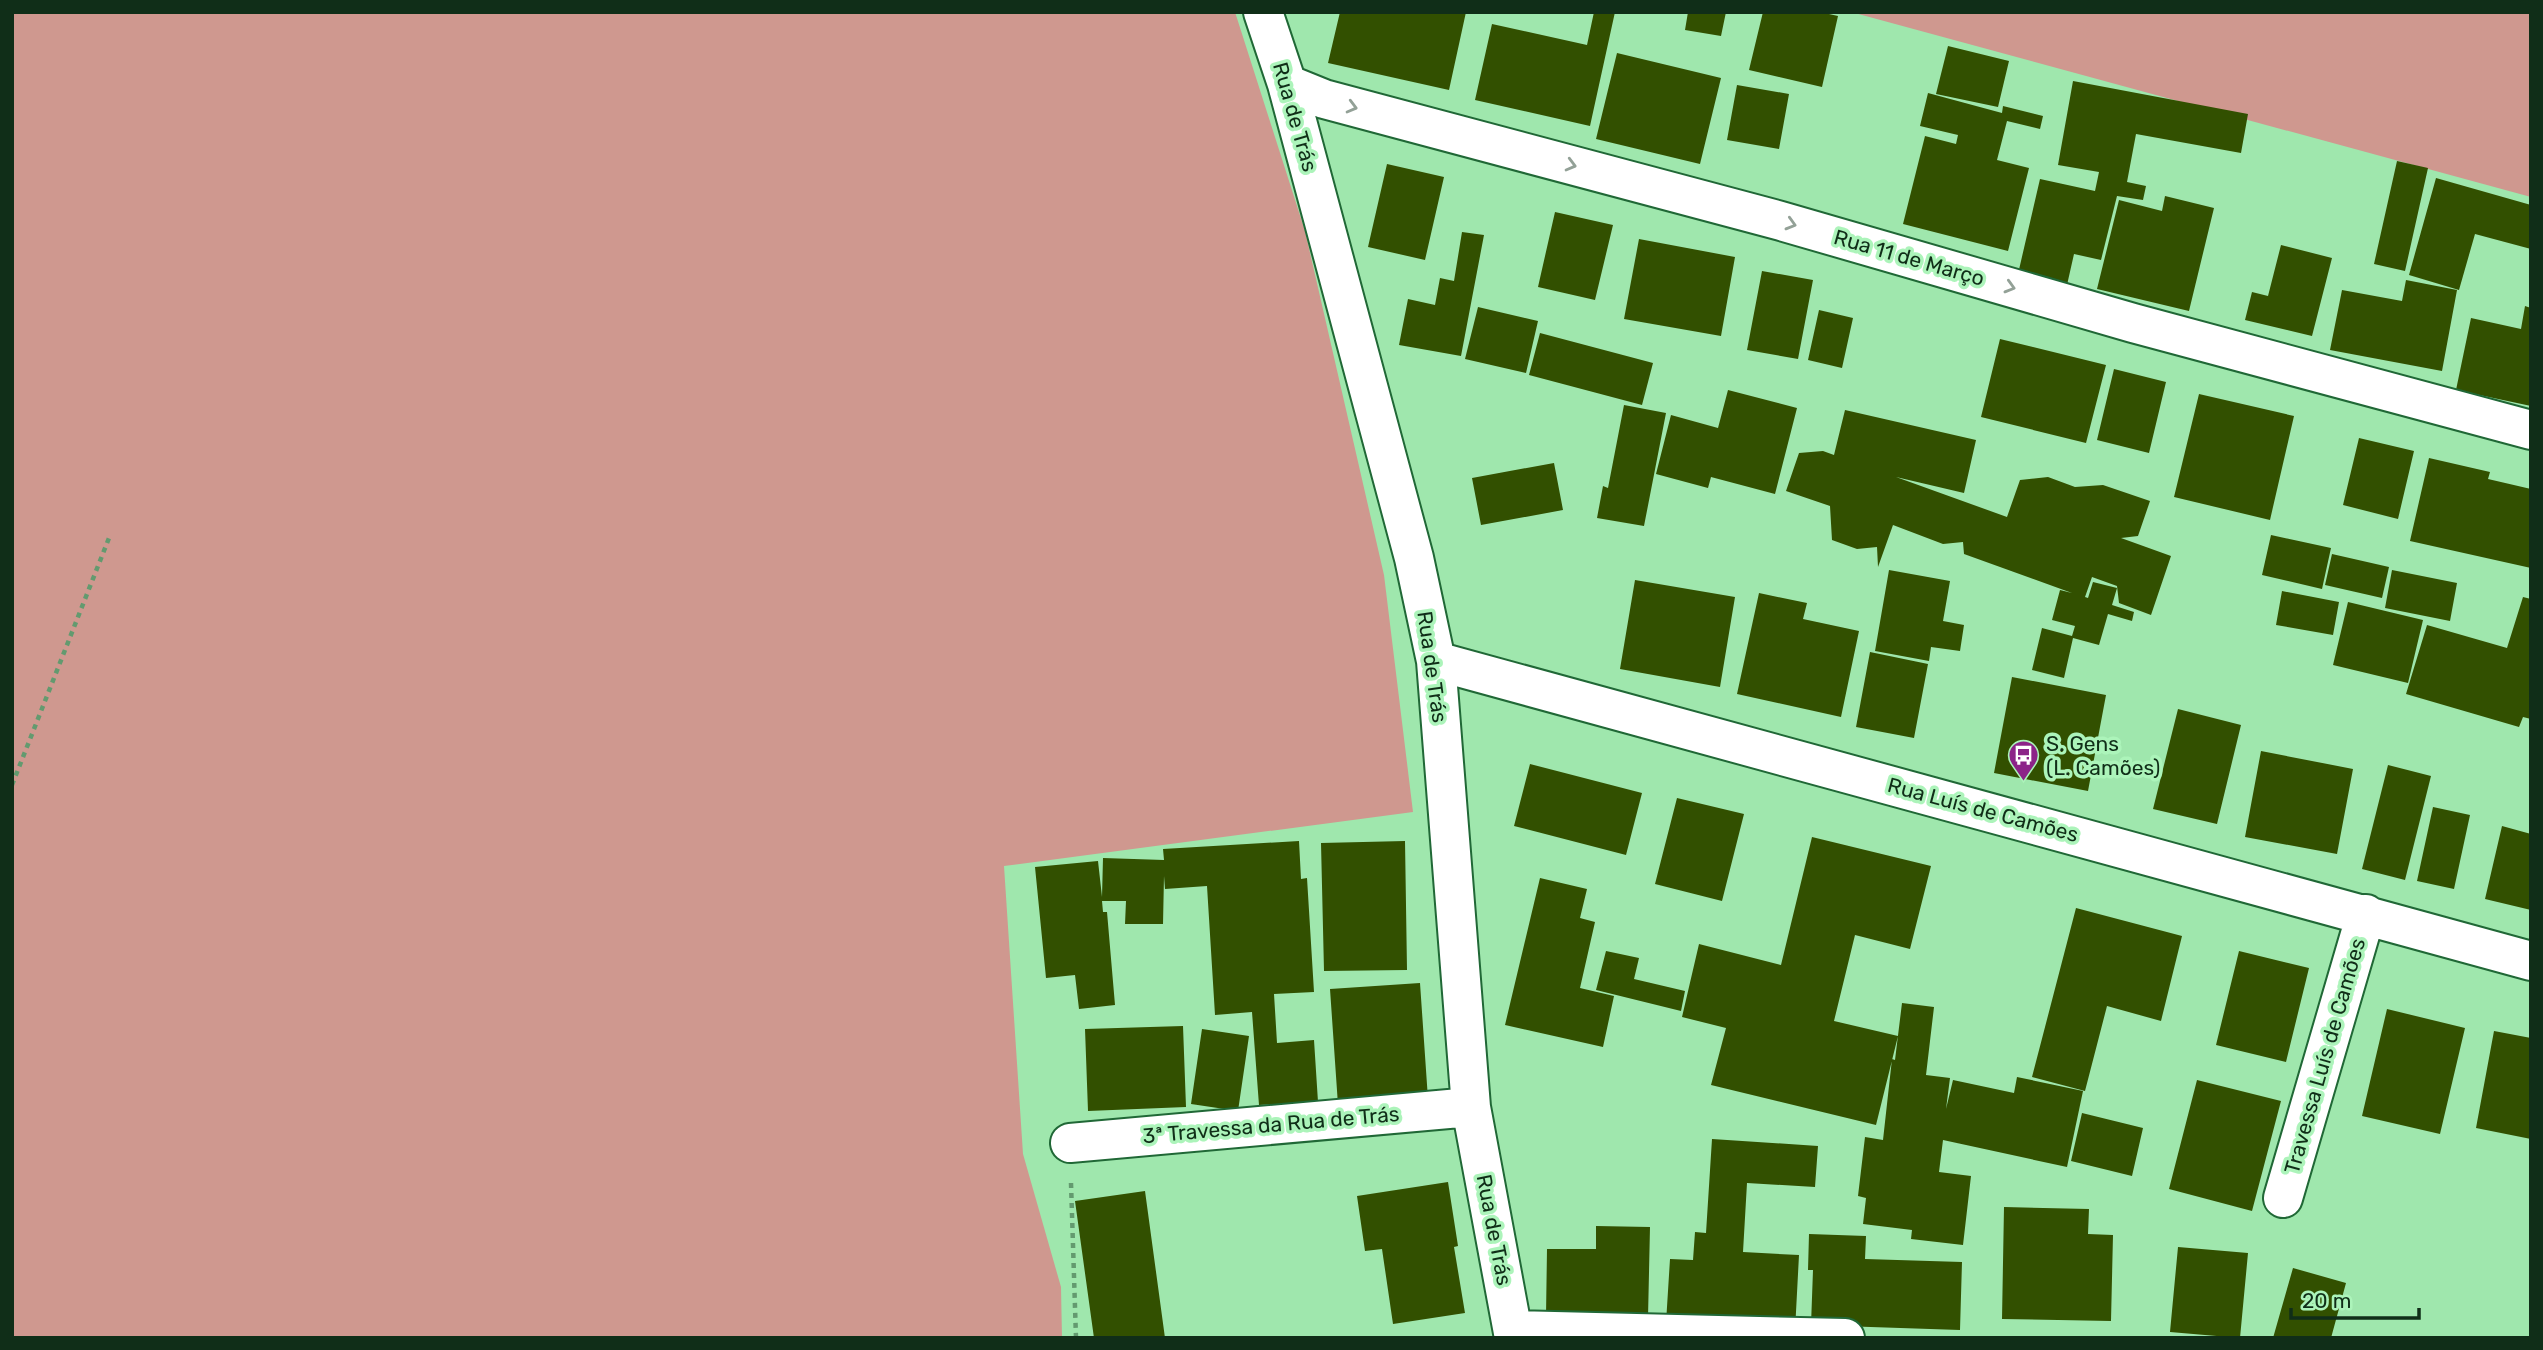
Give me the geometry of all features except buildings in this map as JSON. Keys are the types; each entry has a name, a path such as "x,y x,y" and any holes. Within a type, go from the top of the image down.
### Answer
{"street":[{"name":"Rua de Trás","path":"1263,12 1287,84 1414,558 1436,660 1471,1107 1514,1334"},
{"name":"Rua 11 de Março","path":"1287,84 1324,99 1782,221 2133,323 2531,430"},
{"name":"Rua Luís de Camões","path":"1436,660 2531,961"},
{"name":"Travessa Luís de Camões","path":"2283,1198 2366,914"},
{"name":"3ª Travessa da Rua de Trás","path":"1070,1143 1471,1107"},
{"path":"1514,1334 1845,1338"}],"path":[{"path":"12,785 109,538"},
{"path":"1070,1143 1076,1338"}],"shaded area":[{"path":"12,12 1235,12 1305,231 1384,575 1413,812 1004,866 1023,1154 1061,1287 1062,1338 12,1338"},
{"path":"1851,12 2531,12 2531,197"}],"place":[{"name":"S. Gens (L. Camões)","path":"2023,783"}]}
